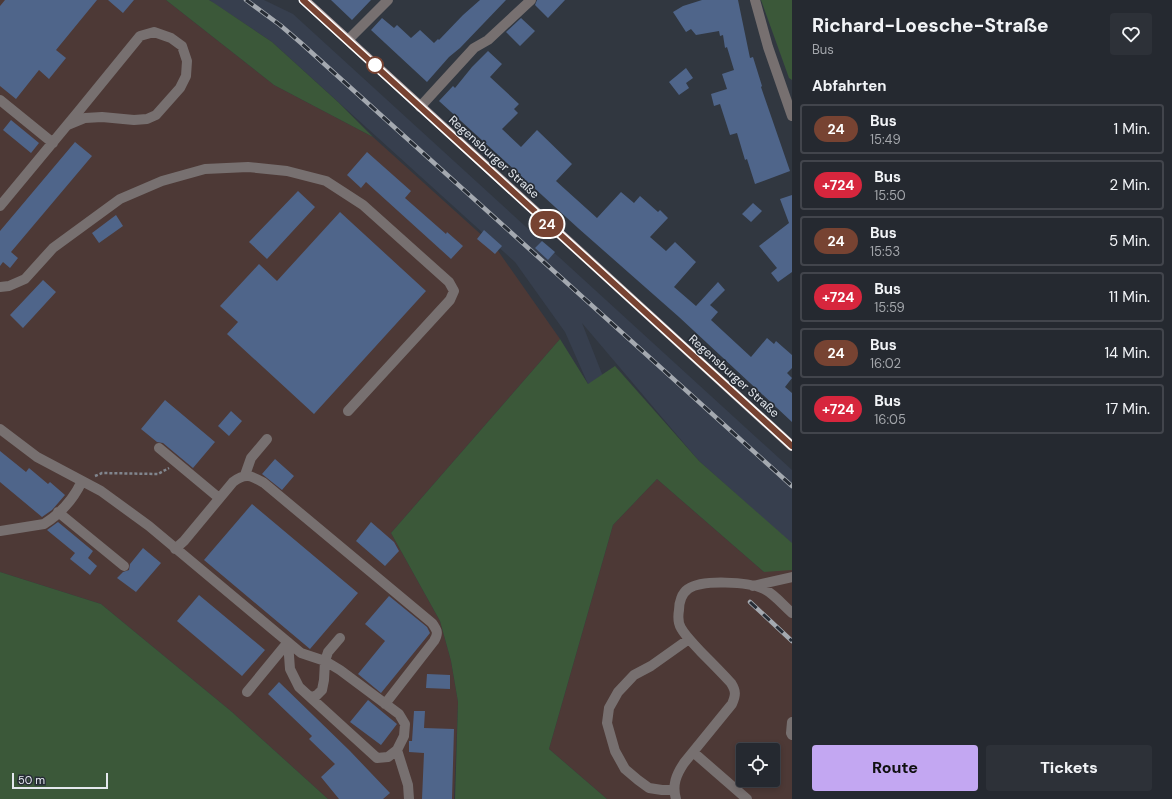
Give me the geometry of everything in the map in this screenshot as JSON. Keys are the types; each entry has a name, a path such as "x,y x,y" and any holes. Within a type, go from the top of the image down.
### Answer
{"main road":[{"name":"Regensburger Straße","path":"304,0 792,446"}],"street":[{"path":"348,40 388,0"},
{"path":"420,107 474,48 488,40 531,0"},
{"path":"755,0 768,47 792,116"},
{"path":"0,206 140,36 154,32 171,38 182,46 187,61 186,76 180,88 156,115 147,120 102,117 85,118 68,125"},
{"path":"0,100 53,143"},
{"path":"0,287 9,286 25,279 53,248 120,199 162,180 205,169 248,167 287,171 326,181 363,205 449,282 454,291 450,300 348,411"},
{"path":"0,429 38,456 101,491 149,526 175,549 288,642 301,653 325,661 340,670 399,714 405,724 404,736 397,750 388,757 377,758 299,687 290,669 288,642"},
{"path":"245,475 251,458 267,439"},
{"path":"159,448 219,498"},
{"path":"175,549 184,541 219,498 239,477 245,475 253,477 264,483 432,622 438,630 438,635 434,641 385,704"},
{"path":"0,531 44,524 58,512 84,482"},
{"path":"58,512 124,566"},
{"path":"753,586 792,577"},
{"path":"689,639 651,666 634,675 618,692 609,708 607,724 615,751 625,769 649,788 662,790 675,795 674,783 677,774 732,704 736,696 735,690 731,683 689,639 681,628 678,618 679,605 682,596 689,588 701,584 723,583 753,586 769,593 792,613"},
{"path":"309,696 315,696 322,690 325,661 328,652 340,638"},
{"path":"247,692 288,642"},
{"path":"792,722 792,735"},
{"path":"397,750 408,785 409,799"},
{"path":"693,752 747,799"}],"path":[{"path":"84,482 92,477 102,474 158,474 178,464"}],"shaded area":[{"path":"0,0 166,0 274,85 373,137 496,248 560,339 391,533 440,621 451,661 458,702 454,799 328,799 232,712 101,604 0,572"},
{"path":"209,0 264,0 293,14 792,470 792,544 699,461 582,323 604,379 588,384 565,332 515,262 272,42"},
{"path":"657,479 764,572 792,545 792,799 607,799 549,749 613,525"}],"green space":[{"path":"166,0 209,0 214,3 272,42 338,102 373,137 274,85"},
{"path":"761,0 792,0 792,80 789,78"},
{"path":"560,339 588,384 615,366 699,461 792,543 792,570 764,572 657,479 613,525 549,749 607,799 455,799 458,702 451,661 440,621 391,533"},
{"path":"0,572 101,604 232,712 328,799 0,799"}],"building":[{"path":"5,0 97,0 56,50 66,58 49,79 39,70 16,99 0,86 0,6"},
{"path":"108,0 134,0 123,13"},
{"path":"331,0 371,0 352,20"},
{"path":"480,0 506,0 460,48 449,57 427,82 371,30 382,18 394,28 397,25 411,38 420,30 434,43 438,39 439,40"},
{"path":"537,0 565,0 548,18 535,5"},
{"path":"702,0 738,0 750,58 753,57 762,86 761,87 790,171 755,184 747,159 745,160 737,133 730,135 720,104 714,106 711,94 727,89 722,74 734,70 727,47 725,48 723,35 720,36 719,31 696,35 691,29 686,32 673,12 683,6"},
{"path":"521,18 535,31 520,46 506,32"},
{"path":"488,51 502,64 490,77 519,104 514,109 518,113 502,129 521,147 537,130 572,164 556,181 597,218 621,192 634,203 640,196 658,212 660,210 668,218 650,237 666,251 675,242 696,262 674,287 696,306 718,282 725,290 710,305 718,312 711,320 751,357 767,338 774,344 776,341 792,355 792,368 787,373 792,378 785,387 792,393 792,422 679,317 578,228 439,101 453,86 455,88 472,67"},
{"path":"686,68 693,78 686,83 689,88 679,95 669,82"},
{"path":"11,120 39,143 31,153 3,130"},
{"path":"75,142 92,156 11,252 18,258 10,268 3,262 0,266 0,231"},
{"path":"367,152 411,191 405,198 446,234 447,232 463,246 451,259 366,182 361,188 347,175"},
{"path":"298,191 315,207 267,259 249,242"},
{"path":"792,195 792,272 778,282 771,273 777,268 759,246 789,223 780,199"},
{"path":"753,203 762,211 751,222 742,214"},
{"path":"340,212 426,291 314,414 227,334 238,322 220,306 259,264 277,281"},
{"path":"116,215 123,226 99,243 92,233"},
{"path":"484,230 502,246 495,254 477,239"},
{"path":"542,241 555,252 548,260 535,248"},
{"path":"43,280 56,292 23,328 10,315"},
{"path":"165,400 215,442 193,468 163,443 157,442 141,429"},
{"path":"231,411 242,421 229,436 218,426"},
{"path":"0,451 26,472 29,468 48,484 50,482 65,495 52,510 42,517 0,482"},
{"path":"275,459 294,476 282,490 262,474"},
{"path":"252,504 358,593 310,649 204,560"},
{"path":"58,522 93,551 88,558 97,566 90,575 70,559 75,553 47,530"},
{"path":"371,522 394,542 399,551 385,566 356,541"},
{"path":"143,548 161,563 136,592 117,578 123,572 129,570 130,564"},
{"path":"199,595 265,650 242,676 177,621"},
{"path":"389,596 427,627 430,633 381,693 358,674 385,641 365,624"},
{"path":"427,674 450,675 450,689 426,688"},
{"path":"279,682 350,751 390,793 383,799 339,799 321,777 335,764 309,739 312,736 268,694"},
{"path":"368,700 397,724 381,745 350,722"},
{"path":"414,711 425,711 424,728 454,729 452,799 422,799 424,753 409,752 409,741 412,741"}],"railway":[{"path":"246,0 280,25 301,43 792,486"},
{"path":"750,602 792,641"}],"bus line":[{"name":"24","path":"303,0 792,446"}]}
